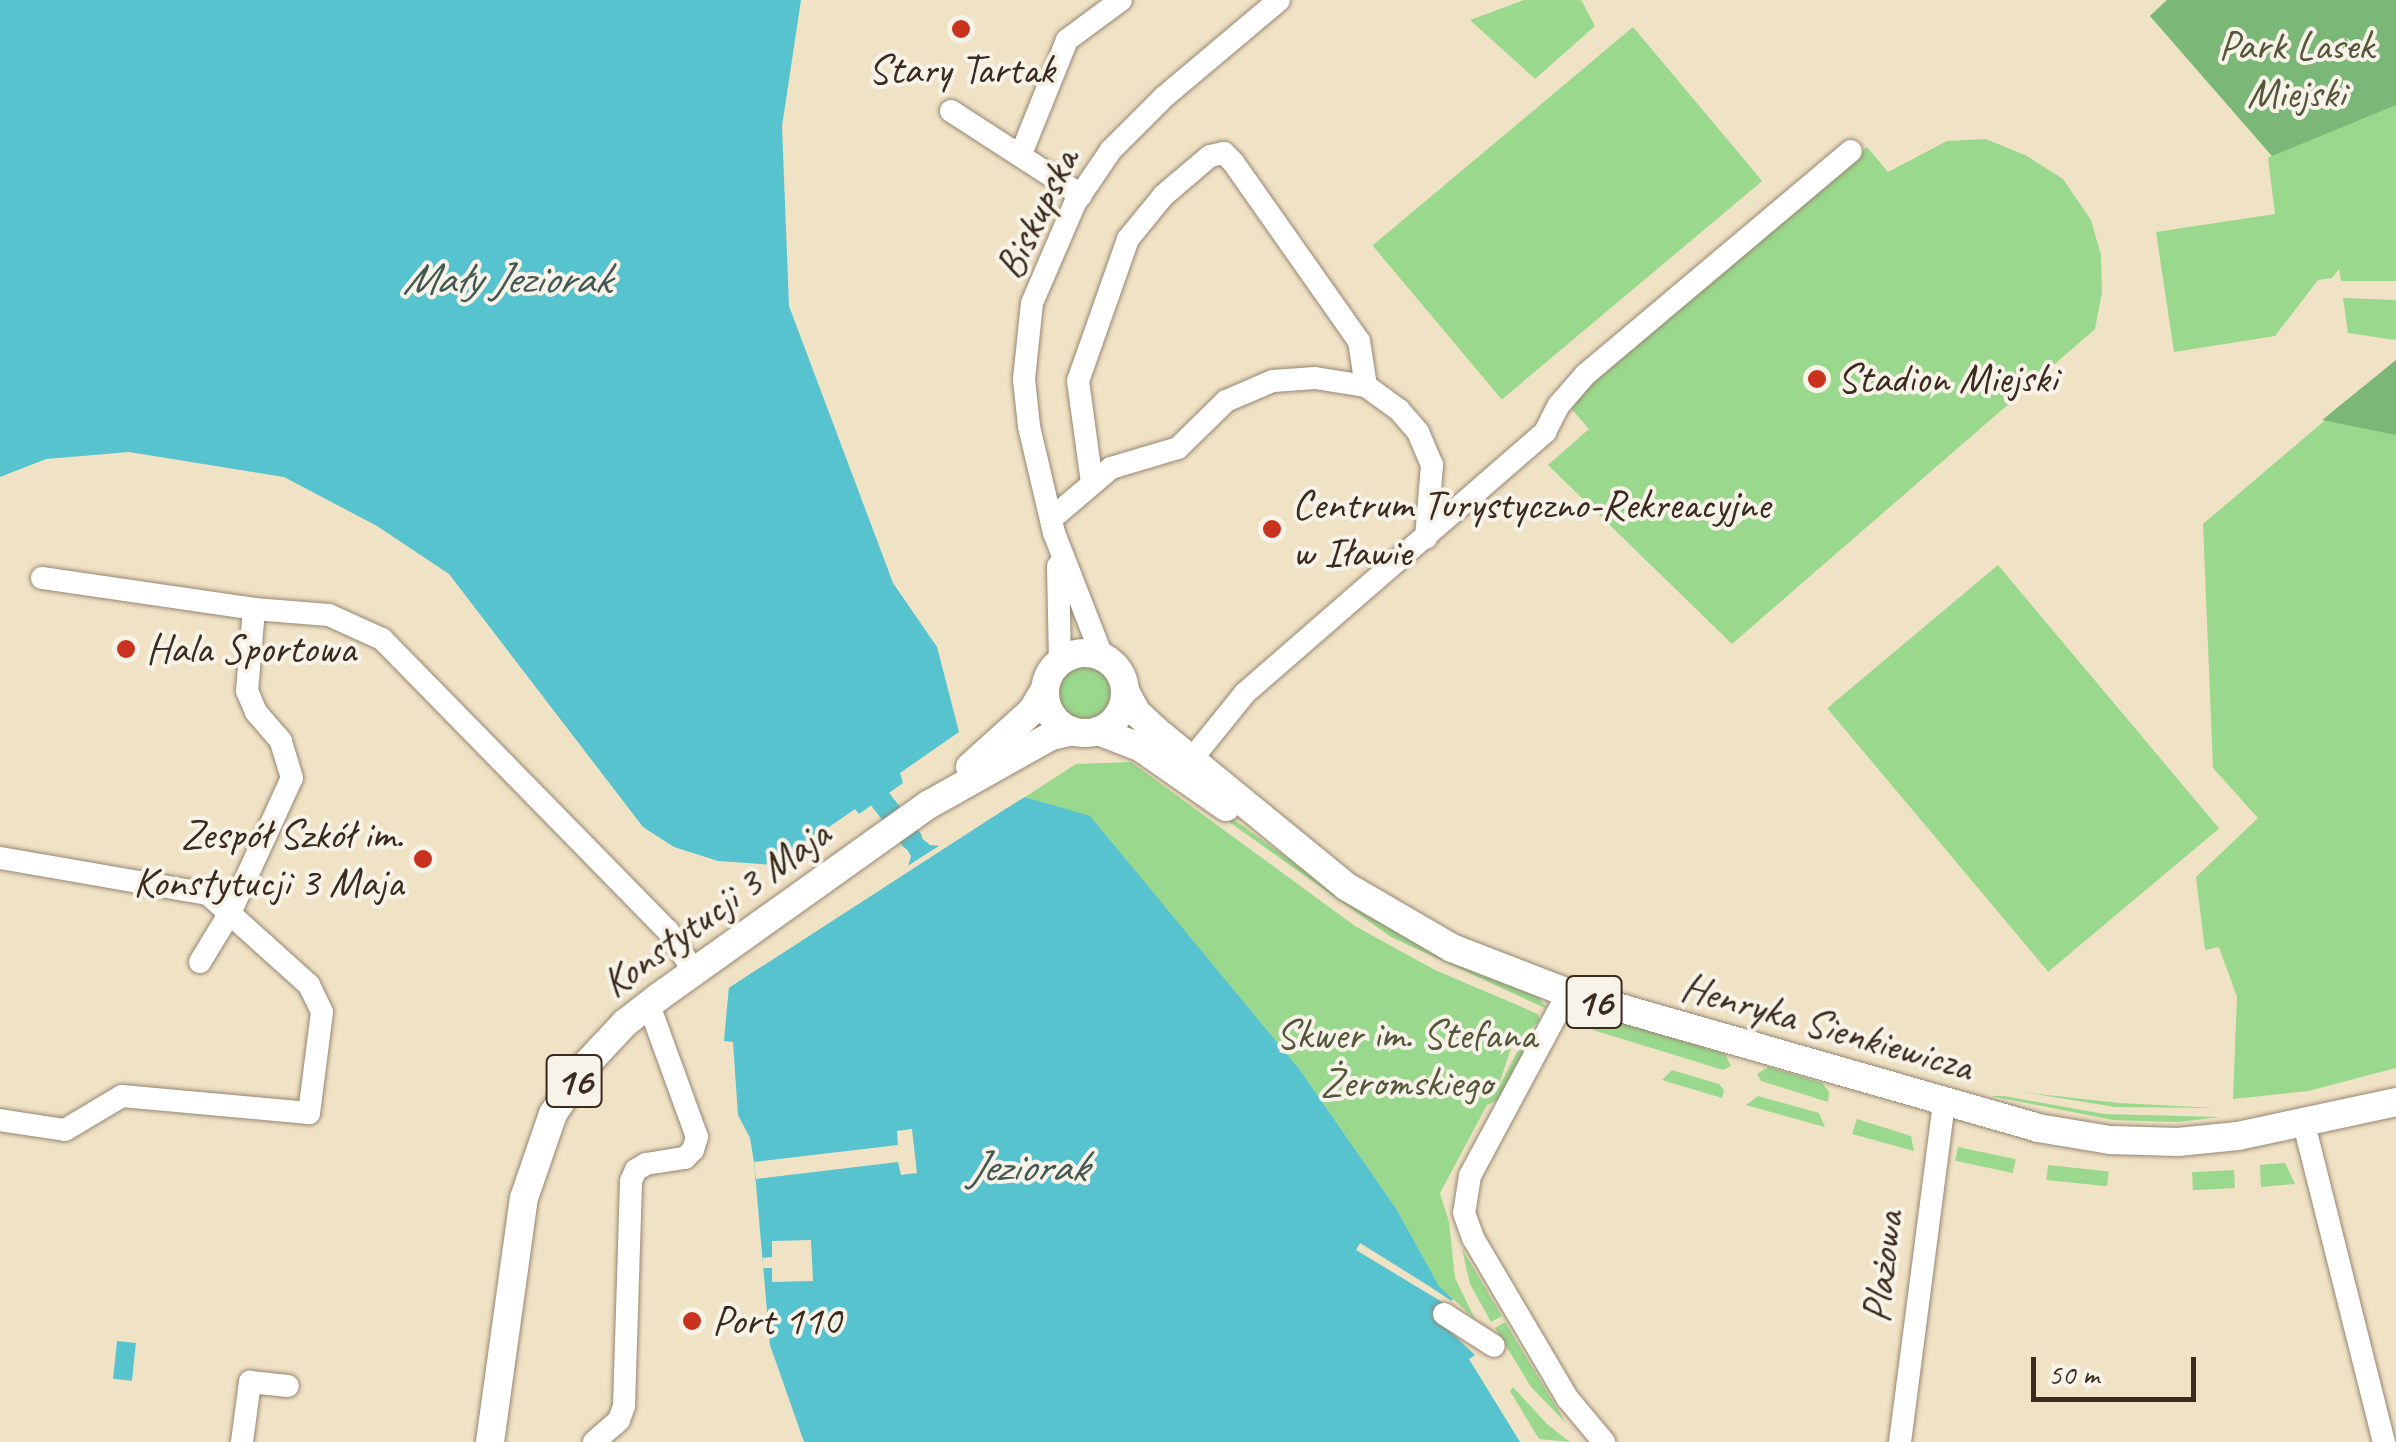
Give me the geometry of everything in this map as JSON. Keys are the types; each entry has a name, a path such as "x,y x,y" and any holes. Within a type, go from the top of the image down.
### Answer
{"main road":[{"path":"1060,661 1076,654 1102,656"},
{"name":"16","path":"1102,656 1116,667 1125,692"},
{"name":"16","path":"1044,691 1049,674 1060,661"},
{"path":"1044,691 1051,716 1085,731 1118,716 1125,692"},
{"name":"Konstytucji 3 Maja","path":"928,805 1032,712 1044,691"},
{"name":"Henryka Sienkiewicza","path":"1125,692 1136,712 1276,833 1347,887 1415,930 1491,965 1568,993 2038,1128 2129,1141 2208,1140 2304,1124 2396,1102"},
{"name":"Henryka Sienkiewicza","path":"1085,731 1140,747 1236,814 1276,833"},
{"name":"Konstytucji 3 Maja","path":"494,1441 517,1232 536,1152 553,1114 582,1068 650,1005 928,805 1052,736 1085,731"}],"street":[{"path":"1021,154 1067,40 1120,0"},
{"name":"Biskupska","path":"1060,661 1062,602 1024,379 1027,338 1046,264 1081,195 1133,126 1279,0"},
{"path":"951,111 1081,195"},
{"path":"1191,760 1245,694 1546,432 1559,405 1586,374 1851,151"},
{"path":"1088,486 1078,381 1128,239 1164,195 1210,156 1224,153 1234,162 1359,341 1366,386"},
{"path":"1052,526 1088,486 1111,468 1140,456 1178,448 1226,401 1273,381 1316,378 1366,386 1398,410 1418,432 1432,464 1426,538"},
{"name":"Biskupska","path":"1052,526 1102,656"},
{"path":"42,578 329,616 382,639 668,931 694,972"},
{"path":"200,962 232,912 292,778 281,741 256,712 247,691 254,609"},
{"path":"0,858 208,894 310,985 322,1012 309,1114 122,1096 65,1130 0,1120"},
{"path":"1568,993 1470,1176 1464,1213 1472,1238 1568,1399 1604,1442"},
{"path":"594,1442 619,1420 624,1406 631,1181 636,1170 646,1164 685,1158 693,1150 696,1136 650,1005"},
{"name":"Plażowa","path":"1900,1442 1944,1101"},
{"path":"2304,1124 2384,1442"},
{"path":"1444,1314 1494,1346"},
{"path":"242,1442 250,1382 288,1386"}],"green space":[{"path":"1524,0 1581,0 1595,26 1535,79 1470,20"},
{"path":"2167,0 2396,0 2396,281 2341,281 2339,269 2332,278 2318,280 2275,336 2174,352 2156,232 2275,214 2268,158 2272,156 2150,16"},
{"name":"Park Lasek Miejski","path":"2167,0 2396,0 2396,105 2272,156 2150,16"},
{"path":"1633,27 1762,181 1502,400 1373,246"},
{"name":"Stadion Miejski","path":"1986,139 2027,156 2063,179 2091,220 2101,255 2102,292 2095,329 1732,644 1548,465 1589,429 1568,405 1867,147 1888,172 1947,141"},
{"path":"2343,298 2396,300 2396,340 2348,333"},
{"path":"2396,360 2396,1068 2308,1091 2233,1099 2237,997 2219,947 2205,950 2196,877 2258,818 2213,768 2203,524"},
{"path":"2396,360 2396,435 2322,420"},
{"path":"1998,565 2219,829 2048,972 1827,708"},
{"path":"1085,666 1104,674 1112,693 1104,712 1085,720 1066,712 1058,693 1066,674"},
{"name":"Skwer im. Stefana Żeromskiego","path":"1131,762 1355,926 1435,970 1538,1014 1540,1020 1511,1048 1496,1093 1517,1052 1533,1042 1504,1097 1487,1105 1440,1193 1449,1222 1455,1278 1475,1319 1439,1286 1397,1210 1300,1070 1090,817 1025,797 1076,764"},
{"path":"1184,790 1215,806 1364,913 1440,955 1538,996 1547,1009 1391,937"},
{"path":"1575,1014 1592,1014 1725,1054 1731,1066 1723,1070 1593,1030 1589,1020 1566,1021"},
{"path":"1768,1067 1822,1083 1829,1092 1828,1102 1761,1081 1757,1074"},
{"path":"1672,1070 1719,1084 1724,1090 1722,1098 1662,1080"},
{"path":"2022,1092 2119,1103 2215,1108 2115,1107"},
{"path":"1758,1096 1819,1113 1825,1127 1746,1105"},
{"path":"1991,1096 2104,1114 2220,1117 2179,1122 2113,1120"},
{"path":"1857,1119 1911,1136 1914,1151 1852,1134"},
{"path":"1958,1147 2016,1159 2013,1173 1955,1161"},
{"path":"2285,1163 2295,1184 2261,1187 2260,1165"},
{"path":"2048,1165 2109,1171 2107,1186 2046,1180"},
{"path":"2234,1170 2235,1188 2193,1190 2192,1172"},
{"path":"1462,1249 1502,1316 1491,1322 1470,1284"},
{"path":"1505,1322 1566,1423 1531,1387 1495,1328"},
{"path":"1513,1387 1547,1424 1570,1442 1539,1439 1510,1391"}],"water":[{"name":"Mały Jeziorak","path":"0,0 801,0 782,126 789,306 893,583 937,647 959,732 900,773 903,783 859,814 855,809 774,865 718,861 674,847 643,827 449,574 377,526 284,477 129,452 46,459 0,477"},
{"name":"Jeziorak","path":"1025,797 1090,816 1300,1070 1397,1210 1439,1286 1453,1299 1438,1320 1475,1355 1469,1359 1520,1442 804,1442 770,1345 754,1162 750,1138 738,1115 733,1042 724,1041 729,986 907,870 911,856 904,845 918,835 930,845 942,846"},
{"path":"117,1341 136,1343 132,1381 113,1379"}],"pier":[{"path":"1023,792 1030,793 724,991 725,983"},
{"path":"912,1129 917,1173 901,1175 898,1162 756,1179 754,1162 898,1145 897,1131"},
{"path":"811,1240 813,1281 772,1282 772,1268 763,1268 763,1258 772,1257 772,1241"},
{"path":"1360,1243 1456,1304 1452,1308 1356,1250"}],"waterway":[{"path":"880,799 911,839"}],"place":[{"name":"Stary Tartak","path":"961,29"},
{"name":"Stadion Miejski","path":"1817,379"},
{"name":"Centrum Turystyczno-Rekreacyjne w Iławie","path":"1272,529"},
{"name":"Hala Sportowa","path":"126,649"},
{"name":"Zespół Szkół im. Konstytucji 3 Maja","path":"423,859"},
{"name":"Port 110","path":"692,1321"}]}
